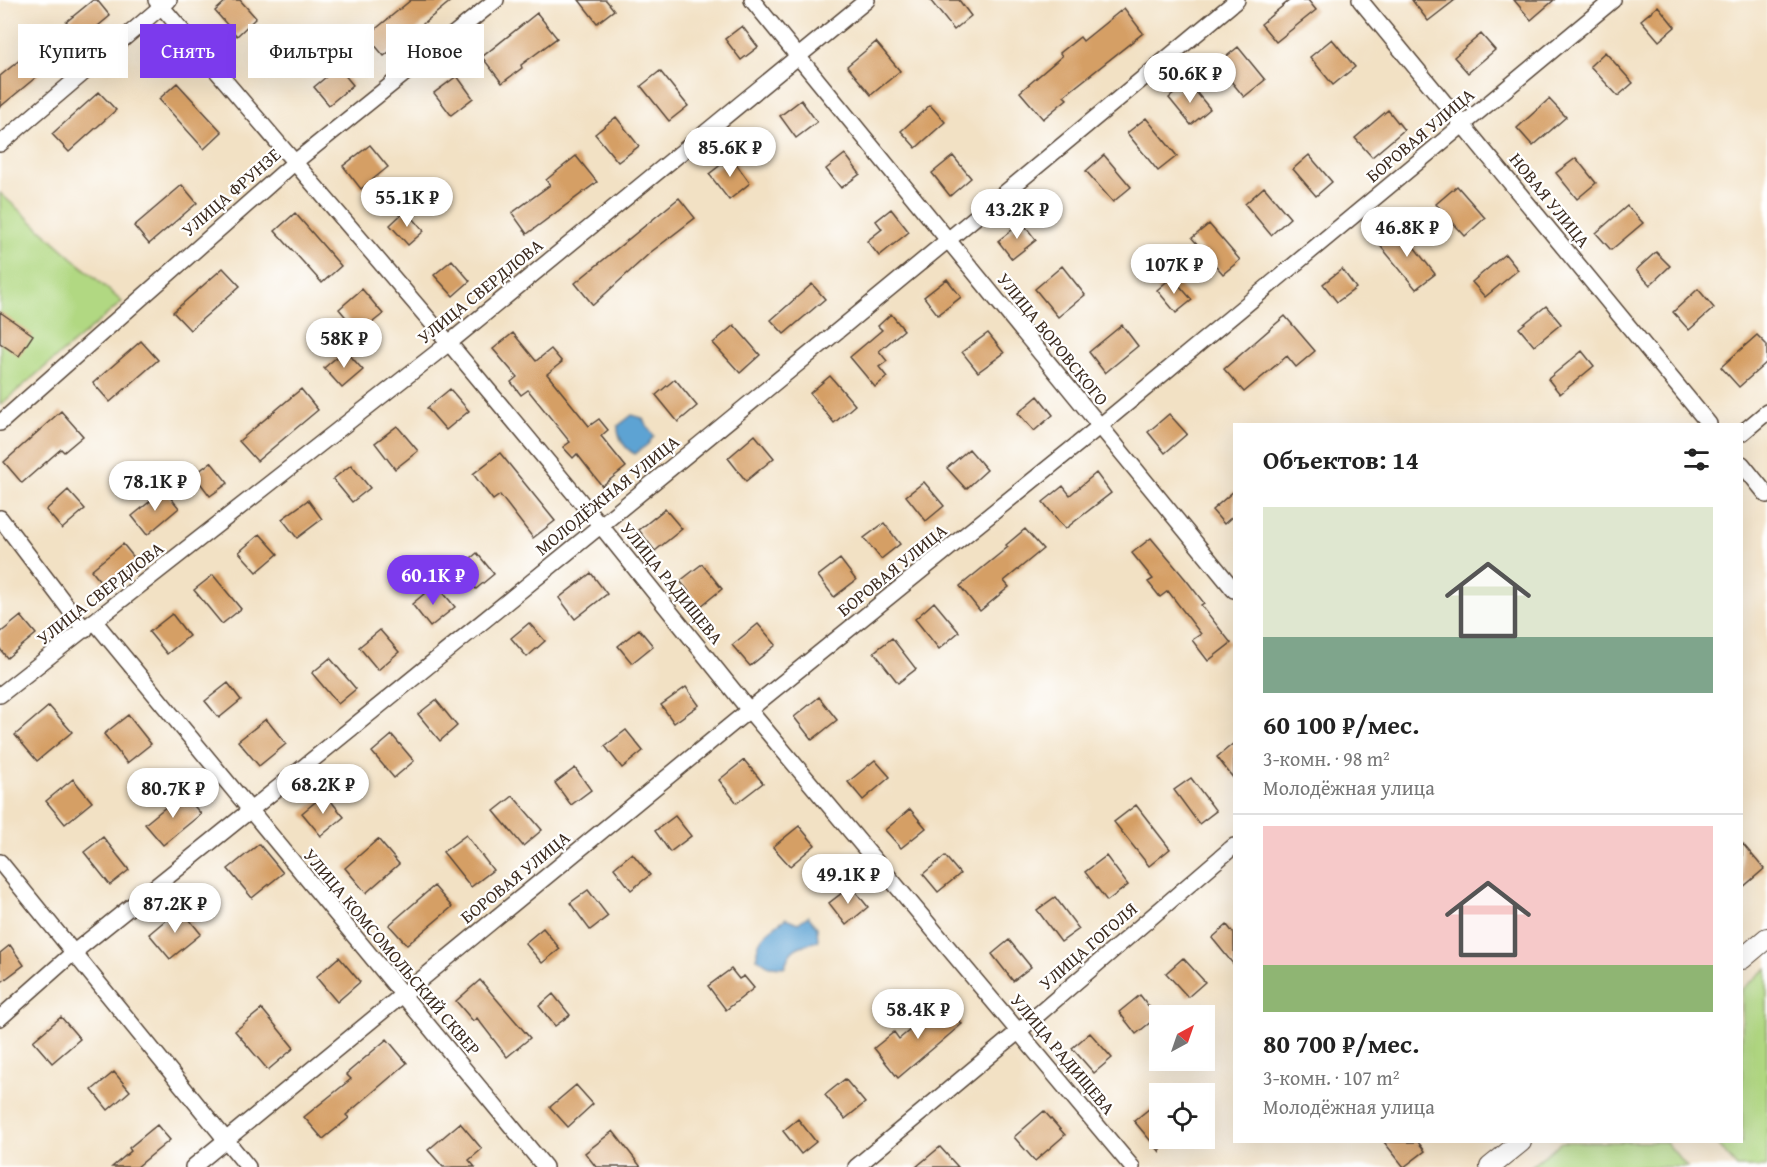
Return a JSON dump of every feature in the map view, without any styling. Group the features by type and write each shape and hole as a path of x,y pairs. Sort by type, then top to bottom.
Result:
{"street":[{"name":"УЛИЦА ФРУНЗЕ","path":"0,423 295,162 496,0"},
{"name":"УЛИЦА ВОРОВСКОГО","path":"752,0 1233,589"},
{"name":"УЛИЦА СВЕРДЛОВА","path":"0,695 448,343 867,0"},
{"name":"МОЛОДЁЖНАЯ УЛИЦА","path":"0,1018 73,953 601,526 1237,0"},
{"name":"НОВАЯ УЛИЦА","path":"1360,0 1708,423"},
{"name":"БОРОВАЯ УЛИЦА","path":"194,1167 749,710 1100,426 1612,0"},
{"name":"УЛИЦА РАДИЩЕВА","path":"162,2 601,526 749,710 1132,1167"},
{"path":"0,144 162,2"},
{"path":"1743,432 1767,412"},
{"path":"1743,465 1767,495"},
{"name":"УЛИЦА КОМСОМОЛЬСКИЙ СКВЕР","path":"0,518 250,811 545,1167"},
{"name":"УЛИЦА ГОГОЛЯ","path":"856,1167 1019,1031 1233,847"},
{"path":"0,862 248,1167"},
{"path":"1743,958 1767,938"},
{"path":"1490,1167 1520,1143"}],"green space":[{"path":"0,193 122,302 0,405"},
{"path":"1767,968 1767,1167 1737,1167 1716,1143 1743,1143 1743,988"},
{"path":"1560,1143 1667,1143 1687,1167 1530,1167"}],"water":[{"path":"632,415 642,418 654,436 635,454 622,442 618,430 618,426"},
{"path":"808,916 817,927 818,941 793,951 785,967 769,966 757,958 761,939 770,930 786,918 798,923"}],"building":[{"path":"93,0 97,0 110,16 100,24 64,24"},
{"path":"227,0 240,0 256,18 237,36 236,24 226,24 215,11"},
{"path":"411,0 452,0 423,24 386,24 386,54 384,56 374,44 374,30"},
{"path":"579,0 606,0 614,10 597,23"},
{"path":"930,0 959,0 971,16 954,30"},
{"path":"1290,0 1308,0 1316,10 1276,42 1261,24"},
{"path":"1412,0 1455,0 1428,21"},
{"path":"1514,0 1554,0 1531,20"},
{"path":"1658,6 1675,27 1659,41 1641,20"},
{"path":"1124,8 1143,33 1064,96 1067,99 1043,119 1020,92 1062,56 1060,53 1080,37 1083,41"},
{"path":"537,13 557,38 521,65 522,68 502,83 484,60 484,55"},
{"path":"742,26 758,47 741,60 725,39"},
{"path":"1481,34 1495,50 1468,73 1454,57"},
{"path":"1332,39 1355,67 1333,85 1310,57"},
{"path":"876,42 900,71 871,95 847,66"},
{"path":"1238,47 1265,80 1244,97 1217,64"},
{"path":"1605,52 1633,83 1618,96 1590,66"},
{"path":"18,61 18,78 35,78 0,107 0,76"},
{"path":"660,71 688,106 669,121 641,86"},
{"path":"325,78 347,78 353,85 329,105 314,87"},
{"path":"454,78 458,78 473,98 451,115 434,93"},
{"path":"1188,82 1210,109 1191,125 1169,98"},
{"path":"177,83 222,132 204,149 159,99"},
{"path":"99,92 116,110 69,152 52,134"},
{"path":"1549,99 1566,117 1533,146 1517,128"},
{"path":"801,100 817,122 796,138 780,116"},
{"path":"930,105 945,122 916,148 901,131"},
{"path":"1388,110 1404,130 1372,157 1355,138"},
{"path":"616,117 639,146 618,162 595,134"},
{"path":"1146,118 1177,156 1158,171 1127,133"},
{"path":"370,145 388,167 361,189 343,166"},
{"path":"845,154 860,174 841,188 826,169"},
{"path":"1104,155 1131,187 1113,202 1086,171"},
{"path":"1309,155 1332,182 1316,196 1293,169"},
{"path":"576,156 597,182 527,234 512,213 550,185 546,180"},
{"path":"953,156 971,178 950,196 932,173"},
{"path":"731,157 750,183 729,200 709,174"},
{"path":"1576,158 1596,183 1577,199 1556,173"},
{"path":"182,185 197,203 149,244 134,226"},
{"path":"1457,186 1485,218 1465,236 1436,204"},
{"path":"1264,187 1290,218 1271,235 1245,204"},
{"path":"679,198 695,218 651,252 593,305 575,283"},
{"path":"1627,206 1643,223 1611,250 1596,233"},
{"path":"891,209 909,232 879,256 867,241 882,229 876,221"},
{"path":"406,210 424,231 408,245 390,225"},
{"path":"295,213 341,266 322,283 275,231"},
{"path":"1022,222 1036,240 1012,259 998,241"},
{"path":"1209,224 1240,260 1223,274 1192,238"},
{"path":"1398,226 1435,274 1416,289 1378,243"},
{"path":"1656,252 1670,266 1650,285 1636,270"},
{"path":"1505,254 1518,270 1485,297 1472,282"},
{"path":"452,260 470,281 453,296 434,275"},
{"path":"1062,266 1085,295 1058,317 1035,289"},
{"path":"223,268 240,286 190,330 173,312"},
{"path":"1342,269 1356,288 1337,302 1323,284"},
{"path":"1172,277 1192,300 1176,313 1157,290"},
{"path":"947,279 961,297 938,315 924,297"},
{"path":"812,284 825,299 784,334 771,320"},
{"path":"362,289 383,314 359,333 339,309"},
{"path":"1698,289 1714,308 1689,330 1673,312"},
{"path":"1546,306 1561,324 1534,346 1519,328"},
{"path":"0,312 33,335 19,356 0,343"},
{"path":"891,314 904,330 879,351 887,361 879,367 887,377 875,387 850,357 882,330 878,326"},
{"path":"1285,316 1315,351 1296,367 1287,356 1244,392 1224,369"},
{"path":"734,325 760,355 740,373 713,343"},
{"path":"1122,325 1138,346 1105,373 1089,352"},
{"path":"513,333 536,361 551,349 562,362 547,374 589,426 599,419 608,430 601,436 626,467 602,486 577,454 573,458 563,447 570,442 528,390 521,395 511,382 517,377 493,349"},
{"path":"988,333 1004,353 978,372 962,352"},
{"path":"1757,335 1767,345 1767,362 1739,387 1721,367"},
{"path":"141,341 158,360 110,402 93,383"},
{"path":"345,350 363,370 342,388 324,368"},
{"path":"1582,351 1594,366 1560,394 1548,379"},
{"path":"830,376 855,405 834,423 810,393"},
{"path":"675,379 697,406 678,422 656,395"},
{"path":"301,389 318,410 257,461 239,441"},
{"path":"450,389 469,411 446,430 427,408"},
{"path":"1038,396 1053,415 1034,431 1018,413"},
{"path":"61,411 83,436 64,452 61,449 22,483 4,462"},
{"path":"1169,414 1187,434 1165,453 1148,432"},
{"path":"397,426 418,451 395,469 375,443"},
{"path":"755,435 774,458 746,481 728,458"},
{"path":"969,449 987,470 966,489 947,468"},
{"path":"500,453 555,521 533,538 500,495 493,500 473,474"},
{"path":"211,462 228,483 210,496 194,475"},
{"path":"351,465 370,488 352,502 333,479"},
{"path":"1096,473 1111,493 1065,529 1043,502 1063,486 1070,495"},
{"path":"924,482 944,506 926,521 906,496"},
{"path":"68,490 85,509 62,529 46,510"},
{"path":"164,490 179,508 147,535 132,516"},
{"path":"1233,492 1233,516 1224,524 1212,510"},
{"path":"308,500 322,519 297,538 282,519"},
{"path":"665,509 682,529 655,551 639,530"},
{"path":"884,523 900,544 881,559 864,538"},
{"path":"1025,529 1043,549 1004,581 1009,587 980,611 960,586 1008,547 1006,545"},
{"path":"260,534 278,554 257,572 239,552"},
{"path":"1151,538 1204,603 1201,605 1231,643 1208,661 1192,640 1201,634 1168,591 1160,597 1148,582 1153,579 1132,553"},
{"path":"123,544 136,560 104,586 91,570"},
{"path":"477,553 494,574 476,589 459,568"},
{"path":"840,559 856,580 834,597 818,576"},
{"path":"702,564 722,589 701,606 680,581"},
{"path":"591,573 607,594 575,619 559,598"},
{"path":"213,575 241,609 222,624 194,590"},
{"path":"436,584 455,607 430,627 412,604"},
{"path":"934,602 959,632 939,649 915,619"},
{"path":"172,614 189,636 167,654 149,632"},
{"path":"21,616 36,634 7,658 0,649 0,633"},
{"path":"529,623 545,641 527,657 511,638"},
{"path":"758,624 776,645 750,666 732,645"},
{"path":"639,629 653,646 632,663 618,646"},
{"path":"380,630 399,652 378,670 359,647"},
{"path":"892,638 916,669 898,683 874,652"},
{"path":"330,658 356,689 338,704 312,673"},
{"path":"228,683 241,700 219,718 205,701"},
{"path":"686,687 699,705 674,723 661,705"},
{"path":"819,697 837,720 812,740 794,717"},
{"path":"436,700 457,726 440,741 418,714"},
{"path":"49,706 72,732 37,761 15,735"},
{"path":"128,715 151,744 127,763 104,734"},
{"path":"266,719 286,744 259,766 238,741"},
{"path":"626,730 643,751 622,768 605,746"},
{"path":"392,735 414,761 394,778 372,752"},
{"path":"1233,744 1233,778 1217,757"},
{"path":"744,760 763,783 737,803 719,780"},
{"path":"875,760 890,777 863,800 848,782"},
{"path":"575,768 591,790 571,805 555,783"},
{"path":"1191,778 1216,811 1199,824 1174,790"},
{"path":"73,779 92,802 65,824 46,801"},
{"path":"183,793 201,814 163,845 145,824"},
{"path":"325,794 344,817 321,836 302,813"},
{"path":"513,796 542,830 523,846 494,811"},
{"path":"1136,805 1170,849 1149,866 1114,822"},
{"path":"910,809 926,828 901,848 885,830"},
{"path":"675,816 691,836 670,852 655,831"},
{"path":"799,826 815,845 790,866 773,847"},
{"path":"466,835 493,870 471,887 443,852"},
{"path":"103,837 129,870 110,885 84,852"},
{"path":"378,839 399,864 366,893 345,868"},
{"path":"259,844 283,873 252,898 228,869"},
{"path":"1743,844 1764,869 1743,887"},
{"path":"632,853 650,875 631,890 614,868"},
{"path":"945,856 960,874 938,892 923,874"},
{"path":"1106,856 1128,885 1107,901 1085,872"},
{"path":"434,886 452,907 407,945 389,925"},
{"path":"851,886 868,907 846,925 829,903"},
{"path":"588,890 608,916 590,930 570,903"},
{"path":"1055,897 1079,929 1061,942 1037,910"},
{"path":"180,908 201,934 170,959 149,934"},
{"path":"1227,925 1233,933 1233,964 1212,938"},
{"path":"543,928 560,949 542,963 525,943"},
{"path":"1009,940 1031,967 1013,981 992,954"},
{"path":"10,945 24,965 0,983 0,953"},
{"path":"339,957 360,982 337,1002 316,977"},
{"path":"1183,958 1205,982 1188,997 1166,973"},
{"path":"731,969 739,979 744,976 754,988 726,1010 708,986"},
{"path":"480,980 530,1038 507,1057 477,1018 473,1021 456,1001"},
{"path":"553,994 570,1015 555,1026 539,1006"},
{"path":"1140,995 1149,1007 1149,1023 1136,1034 1119,1012"},
{"path":"944,1002 962,1024 898,1078 874,1048 894,1032 899,1039"},
{"path":"262,1009 294,1048 268,1070 235,1031"},
{"path":"61,1017 80,1039 52,1063 33,1041"},
{"path":"1090,1033 1112,1058 1094,1073 1072,1048"},
{"path":"387,1039 407,1063 346,1115 349,1118 323,1139 304,1117 351,1079 346,1074"},
{"path":"114,1072 130,1091 108,1110 92,1090"},
{"path":"845,1079 865,1103 845,1119 825,1095"},
{"path":"576,1085 593,1104 568,1127 550,1107"},
{"path":"1149,1109 1149,1139 1134,1121"},
{"path":"1044,1111 1065,1135 1035,1161 1014,1137"},
{"path":"798,1119 816,1142 801,1154 783,1131"},
{"path":"460,1123 482,1149 469,1160 475,1167 443,1167 428,1150"},
{"path":"157,1125 170,1140 137,1167 112,1167 131,1151 129,1148"},
{"path":"613,1131 641,1167 596,1167 585,1153"},
{"path":"1385,1143 1419,1143 1425,1151 1404,1167"},
{"path":"940,1147 958,1167 916,1167"}]}
